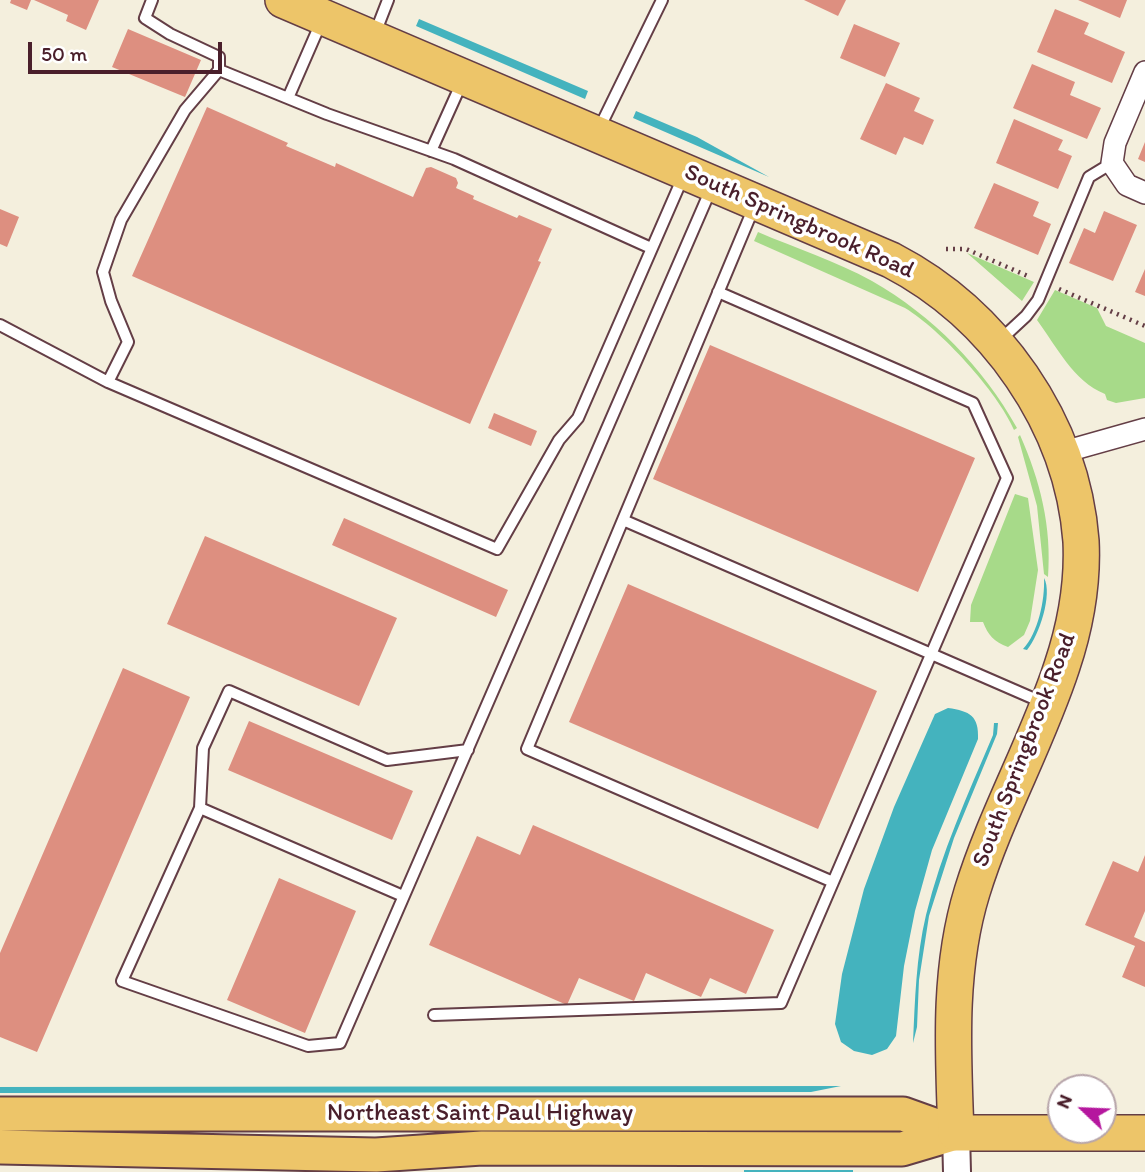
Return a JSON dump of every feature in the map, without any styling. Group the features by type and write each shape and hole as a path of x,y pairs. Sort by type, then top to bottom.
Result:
{"highway":[{"name":"South Springbrook Road","path":"283,0 756,201 913,271 961,306 998,343 1022,376 1044,414 1074,498 1081,541 1080,583 1073,627 1062,665 989,845 972,892 962,935 954,989 952,1047 956,1133"},
{"name":"Northeast Saint Paul Highway","path":"956,1133 1145,1133"}],"main road":[{"name":"Northeast Saint Paul Highway","path":"0,1114 903,1114 956,1133"},
{"name":"Northeast Saint Paul Highway","path":"0,1147 376,1155 482,1148 902,1149 956,1133"}],"street":[{"path":"1145,72 1115,142 1112,163 1127,185 1145,192"},
{"path":"1060,453 1145,429"},
{"path":"956,1133 957,1172"}],"lane":[{"path":"107,382 128,342 111,301 103,272 121,220 185,110 219,70 219,57 170,34 145,18 152,0"},
{"path":"373,38 388,0"},
{"path":"597,134 657,1"},
{"path":"288,98 324,18"},
{"path":"219,70 454,159 651,248"},
{"path":"431,151 465,77"},
{"path":"998,343 1026,316 1038,300 1089,177 1112,163"},
{"path":"0,325 107,382 497,549 559,440 578,418 651,248 699,177"},
{"path":"468,750 387,760 229,691 203,748 200,808 122,981 308,1046 340,1043 468,750 699,177"},
{"path":"756,201 527,749 833,883"},
{"path":"434,1015 781,1003 1007,478 973,403 718,292"},
{"path":"622,520 1048,705"},
{"path":"200,808 403,896"}],"path":[{"path":"946,249 966,249 1037,280"},
{"path":"1055,288 1145,326"}],"green space":[{"path":"758,232 858,274 916,310 972,364 989,384 1017,428 1014,430 995,398 967,363 919,318 905,308 754,241"},
{"path":"967,253 1034,282 1022,301"},
{"path":"1055,290 1097,308 1106,326 1145,343 1145,398 1116,403 1107,400 1105,394 1084,381 1066,362 1037,320"},
{"path":"1020,435 1043,504 1048,540 1048,577 1044,574 1037,506 1018,437"},
{"path":"1015,494 1028,498 1038,570 1030,621 1024,635 1008,647 992,638 983,622 970,622 971,605"}],"water":[{"path":"419,19 588,91 585,99 416,26"},
{"path":"636,111 697,137 769,177 633,118"},
{"path":"1044,578 1047,594 1043,615 1032,644 1027,650 1023,649 1040,616"},
{"path":"948,708 972,716 977,725 978,739 932,850 915,911 904,966 896,1036 887,1049 872,1055 854,1051 841,1042 835,1024 842,974 864,889 894,807 935,714"},
{"path":"994,723 998,723 997,734 954,838 929,916 913,1043 918,963 926,915 947,846 993,735"},
{"path":"841,1086 811,1092 0,1093 0,1087"},
{"path":"853,1170 853,1172 744,1172"}],"building":[{"path":"11,0 31,0 27,10 10,3"},
{"path":"34,0 99,0 86,30 66,21 68,15"},
{"path":"804,0 846,0 838,16"},
{"path":"1078,0 1127,0 1120,18"},
{"path":"1055,9 1089,23 1084,34 1125,52 1112,83 1037,52"},
{"path":"854,24 900,43 885,77 840,58"},
{"path":"128,29 201,60 185,97 112,67"},
{"path":"1032,64 1075,82 1070,95 1101,108 1087,139 1013,108"},
{"path":"886,83 920,98 914,111 934,120 923,145 904,137 896,155 860,139"},
{"path":"207,107 288,143 286,146 335,167 336,163 413,197 426,168 431,167 456,178 456,188 474,196 473,199 517,218 519,215 552,229 538,261 541,262 470,424 132,276"},
{"path":"1014,119 1063,140 1058,150 1072,156 1058,189 996,163"},
{"path":"1145,142 1145,162 1138,159"},
{"path":"994,183 1039,202 1033,216 1051,224 1038,255 974,228"},
{"path":"0,209 19,217 7,247 0,244"},
{"path":"1104,211 1137,225 1113,281 1069,263 1084,228 1095,233"},
{"path":"1145,269 1145,296 1135,292"},
{"path":"710,345 975,458 918,592 653,479"},
{"path":"494,413 537,431 531,446 488,428"},
{"path":"344,518 508,590 496,617 332,545"},
{"path":"205,536 397,618 359,706 167,624"},
{"path":"628,584 877,691 818,829 569,722"},
{"path":"123,668 190,697 37,1052 0,1037 0,953"},
{"path":"249,721 413,791 392,840 228,770"},
{"path":"533,825 774,930 746,994 710,978 701,997 646,973 634,1001 579,978 567,1005 429,945 477,836 520,855"},
{"path":"1145,855 1145,911 1134,937 1145,942 1145,987 1122,977 1135,946 1085,925 1113,861 1138,872"},
{"path":"279,878 356,911 305,1033 227,1000"}]}
